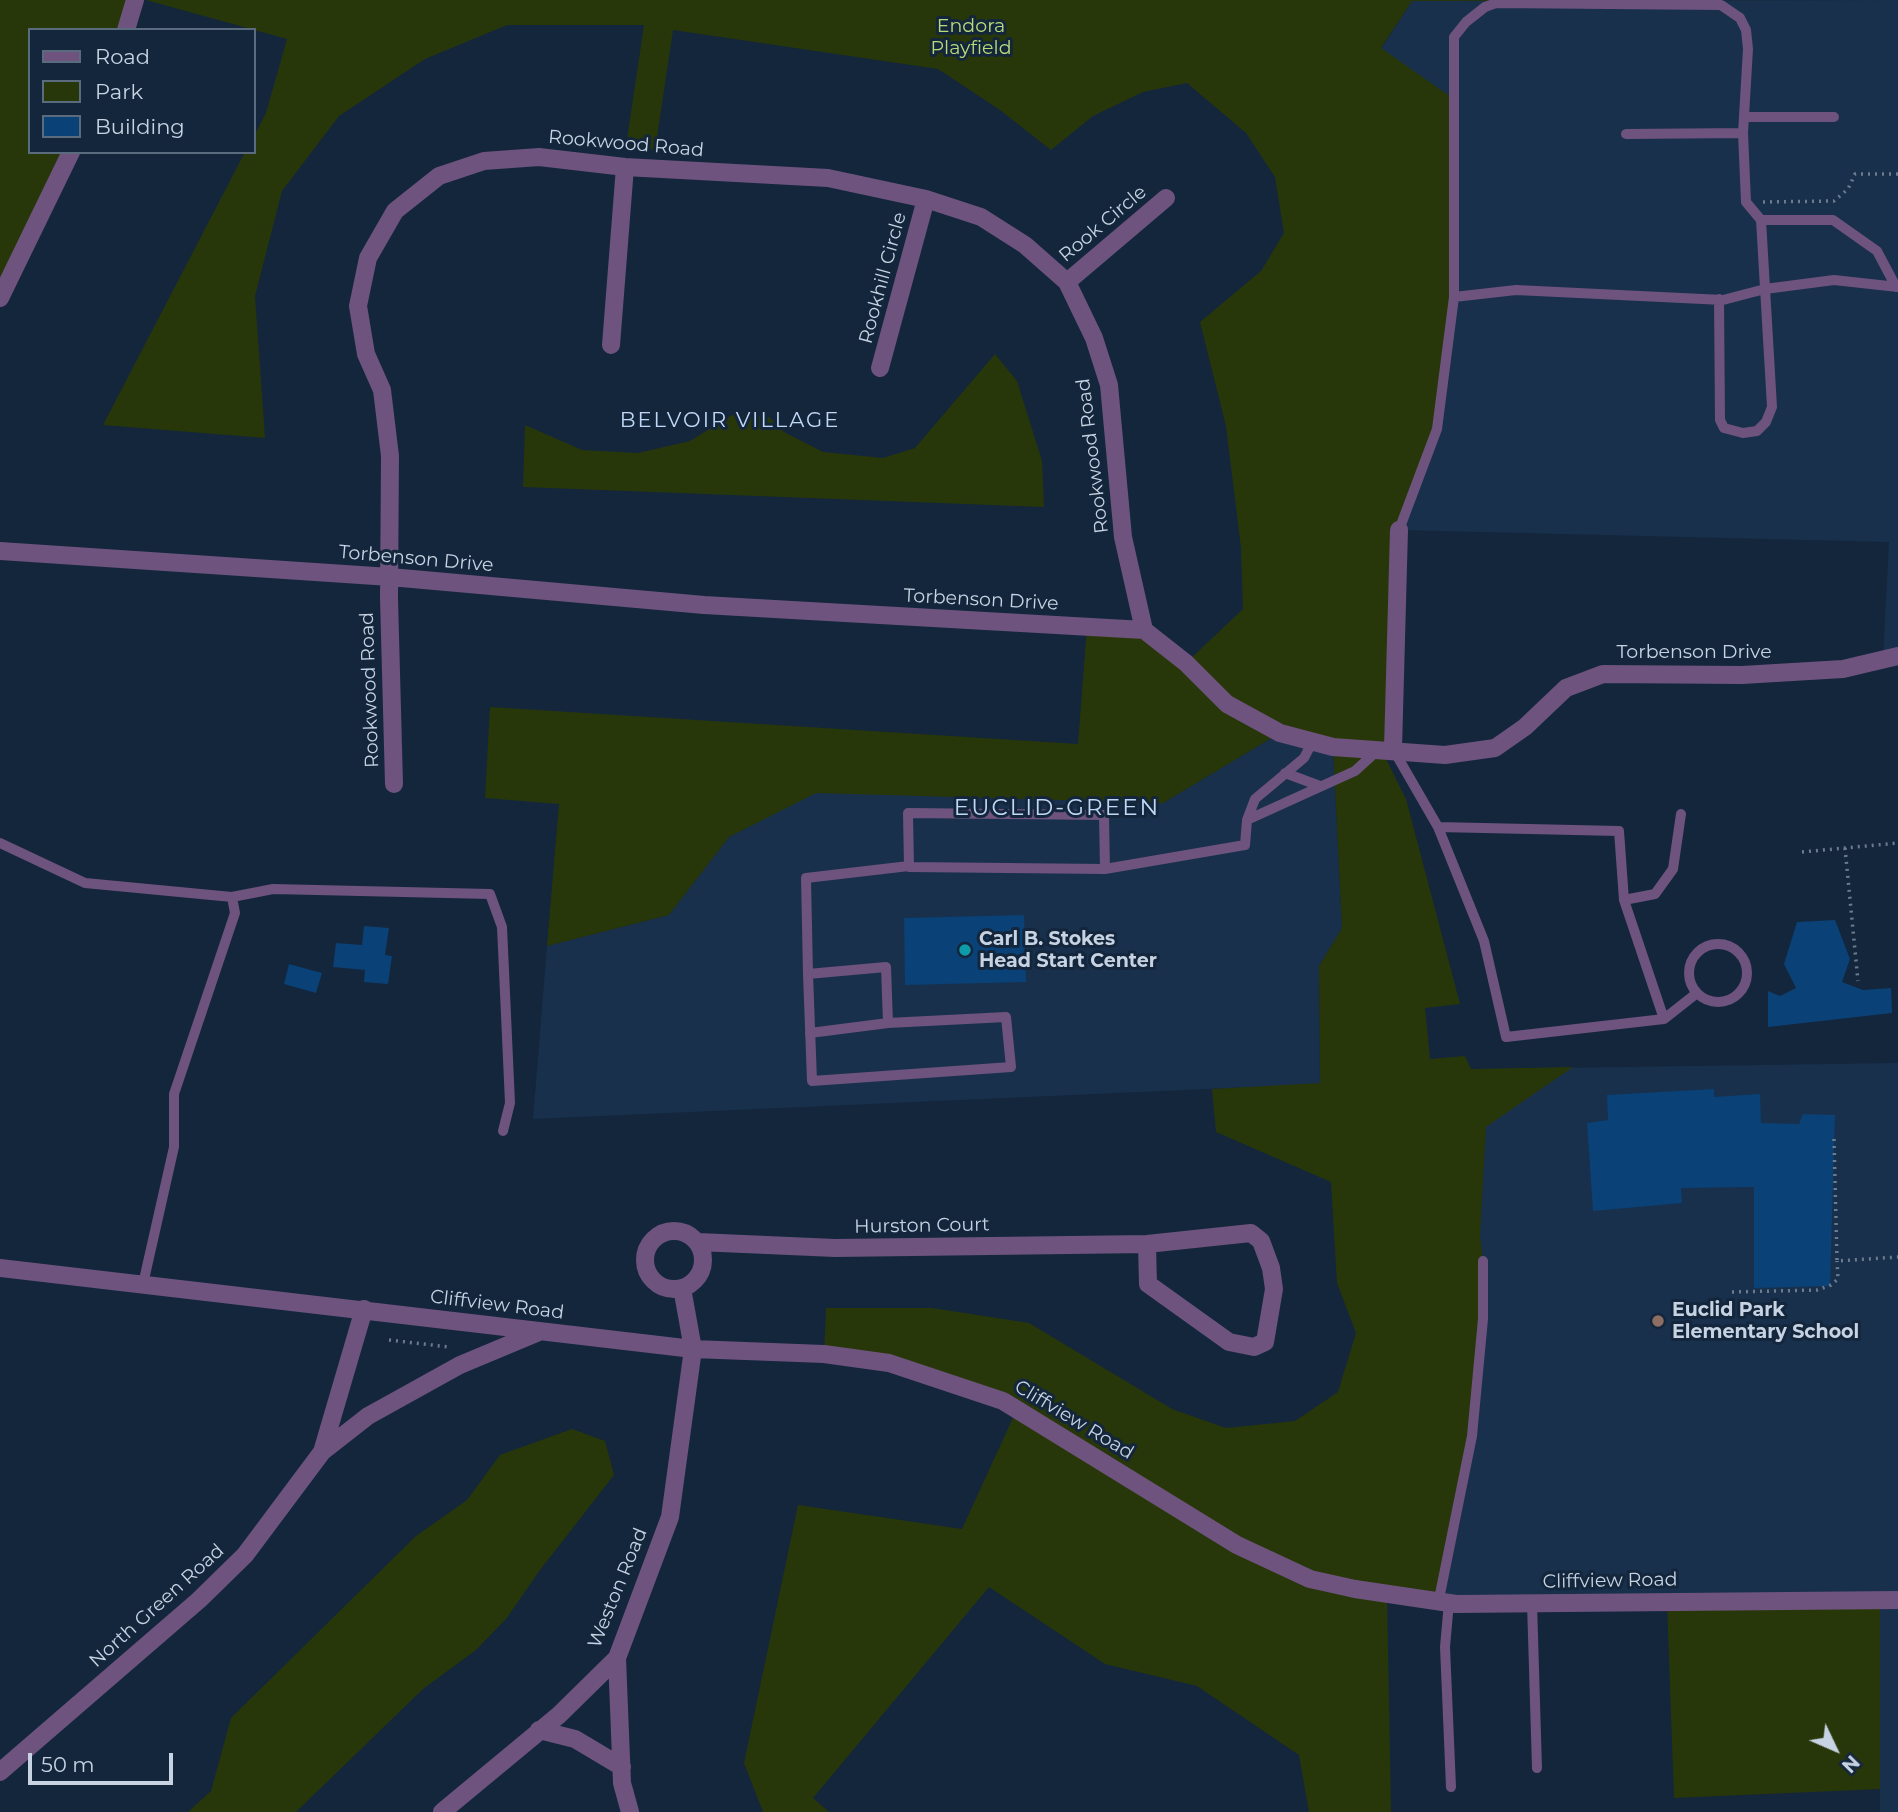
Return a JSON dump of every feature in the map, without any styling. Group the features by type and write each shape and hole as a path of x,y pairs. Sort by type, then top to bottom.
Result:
{"street":[{"path":"127,28 135,0"},
{"path":"0,298 70,154"},
{"name":"Rookwood Road","path":"394,784 390,456 382,390 366,354 358,306 368,258 395,211 439,176 484,161 539,157 625,167 828,178 926,199 981,217 1025,245 1067,282 1094,338 1109,385 1123,537 1144,630"},
{"path":"611,345 625,167"},
{"name":"Rook Circle","path":"1067,282 1166,198"},
{"name":"Rookhill Circle","path":"880,368 926,199"},
{"path":"1387,749 1399,530"},
{"name":"Torbenson Drive","path":"0,551 390,577 704,605 1144,630 1186,663 1227,704 1280,733 1333,747 1445,755 1494,748 1525,727 1566,688 1603,674 1742,675 1818,671 1843,669 1898,656"},
{"name":"Hurston Court","path":"682,1288 663,1287 649,1274 645,1255 655,1238 672,1231 691,1236 698,1242 835,1248 1147,1244 1251,1233 1261,1241 1271,1269 1274,1289 1265,1342 1254,1347 1229,1342 1148,1284 1147,1244"},
{"path":"693,1349 682,1288 691,1284 702,1269 702,1251 698,1242"},
{"name":"Cliffview Road","path":"0,1268 364,1308 539,1332 693,1349 824,1354 889,1363 1003,1401 1237,1545 1298,1574 1355,1589 1444,1600 1532,1603 1898,1600"},
{"name":"North Green Road","path":"322,1452 364,1308"},
{"name":"North Green Road","path":"0,1772 236,1564 322,1452 368,1416 437,1378 539,1332"},
{"name":"Weston Road","path":"442,1812 540,1730 617,1658 670,1517 693,1349"},
{"path":"617,1658 622,1767 629,1812"},
{"path":"540,1730 575,1739 622,1767"}],"lane":[{"path":"1399,530 1437,429 1454,297 1454,37 1485,7 1496,3 1721,5 1740,18 1746,30 1748,49 1743,134 1746,202 1761,220 1772,407 1766,422 1757,431 1733,432 1724,428 1720,420 1719,299"},
{"path":"1744,117 1834,117"},
{"path":"1626,134 1743,134"},
{"path":"1761,220 1833,220 1877,251 1897,287"},
{"path":"1454,297 1516,290 1719,299 1833,279 1897,287"},
{"path":"810,1033 888,1023 1006,1017 1011,1066 812,1081 810,1033 808,974 806,878 909,866 1105,869 1245,845 1247,820 1255,799 1304,758 1312,741"},
{"path":"1247,820 1267,814 1355,771 1387,749 1438,827 1484,941 1506,1038 1664,1019 1696,993"},
{"path":"1285,774 1320,786"},
{"path":"909,866 908,813 1104,815 1105,869"},
{"path":"1624,900 1655,894 1673,869 1681,814"},
{"path":"1438,827 1619,831 1624,900 1664,1019"},
{"path":"0,843 85,883 232,897 273,889 490,894 502,927 510,1102 503,1131"},
{"path":"143,1284 174,1147 174,1094 235,913 232,897"},
{"path":"1718,944 1736,950 1746,966 1747,975 1739,993 1723,1002 1713,1002 1696,993 1689,975 1693,957 1700,950 1718,944"},
{"path":"808,974 886,967 888,1023"},
{"path":"1451,1787 1444,1600 1472,1436 1483,1319 1483,1261"},
{"path":"1532,1603 1537,1768"}],"path":[{"path":"1746,202 1834,201 1848,189 1856,174 1898,174"},
{"path":"1802,852 1898,843"},
{"path":"1845,848 1858,981"},
{"path":"1732,1292 1817,1290 1838,1279 1833,1139"},
{"path":"1837,1261 1898,1257"},
{"path":"389,1340 450,1347"}],"shaded area":[{"path":"1898,0 1898,656 1883,660 1889,542 1399,530 1381,49 1412,1"},
{"path":"1280,733 1333,747 1342,928 1319,966 1320,1084 533,1119 547,946 669,915 729,837 816,792 1163,803"},
{"name":"Euclid Park Elementary School","path":"1898,1063 1898,1812 1880,1812 1879,1600 1439,1599 1415,1070"}],"green space":[{"path":"0,0 135,0 127,28 28,28 28,154 70,154 0,298"},
{"name":"Endora Playfield","path":"146,0 1782,0 1412,1 1381,48 1454,99 1454,297 1437,429 1399,530 1393,749 1381,749 1406,799 1460,1004 1425,1008 1430,1059 1465,1056 1471,1069 1573,1067 1486,1127 1480,1235 1483,1261 1472,1436 1439,1599 1387,1593 1391,1812 1309,1812 1299,1755 1197,1686 1105,1664 989,1587 813,1798 829,1812 763,1812 744,1763 798,1505 962,1529 1017,1409 1003,1401 824,1354 826,1308 932,1308 1029,1323 1172,1409 1226,1428 1295,1421 1338,1392 1356,1333 1337,1283 1331,1182 1216,1132 1212,1089 1320,1083 1319,966 1342,928 1333,747 1280,733 1163,803 816,793 729,837 669,915 547,946 559,804 485,798 490,707 1078,744 1087,627 1144,630 1186,663 1243,609 1241,548 1226,426 1200,322 1261,271 1284,233 1275,177 1246,133 1187,83 1143,92 1093,116 1051,150 1000,110 938,69 673,30 655,150 626,146 644,25 507,25 425,59 339,116 282,191 255,296 265,438 103,425 244,154 256,154 256,132 266,113 287,39 256,30 256,28 247,28"},
{"path":"995,354 1017,381 1042,461 1044,507 523,487 525,425 582,450 638,453 690,441 732,415 769,417 784,432 823,452 883,458 915,448"},
{"path":"572,1429 605,1441 614,1475 540,1570 506,1619 476,1650 423,1689 296,1812 188,1812 211,1791 231,1718 416,1536 467,1500 500,1455"},
{"path":"1880,1600 1880,1789 1674,1798 1667,1602"}],"building":[{"name":"Carl B. Stokes Head Start Center","path":"1024,915 1026,982 905,985 904,918"},
{"path":"1835,920 1850,959 1842,982 1863,990 1891,988 1892,1013 1768,1027 1768,991 1780,996 1796,988 1784,964 1797,922"},
{"path":"364,926 389,928 385,955 392,956 388,984 364,982 365,970 333,967 336,943 362,945"},
{"path":"289,964 322,973 316,993 284,984"},
{"path":"1714,1089 1714,1097 1760,1094 1761,1123 1799,1124 1803,1114 1835,1115 1830,1286 1754,1288 1754,1187 1681,1188 1682,1203 1593,1211 1587,1123 1608,1120 1607,1095"}],"place":[{"name":"Carl B. Stokes Head Start Center","path":"965,950"},
{"name":"Euclid Park Elementary School","path":"1658,1321"}],"district":[{"name":"BELVOIR VILLAGE","path":"730,421"},
{"name":"EUCLID-GREEN","path":"1057,808"}]}
